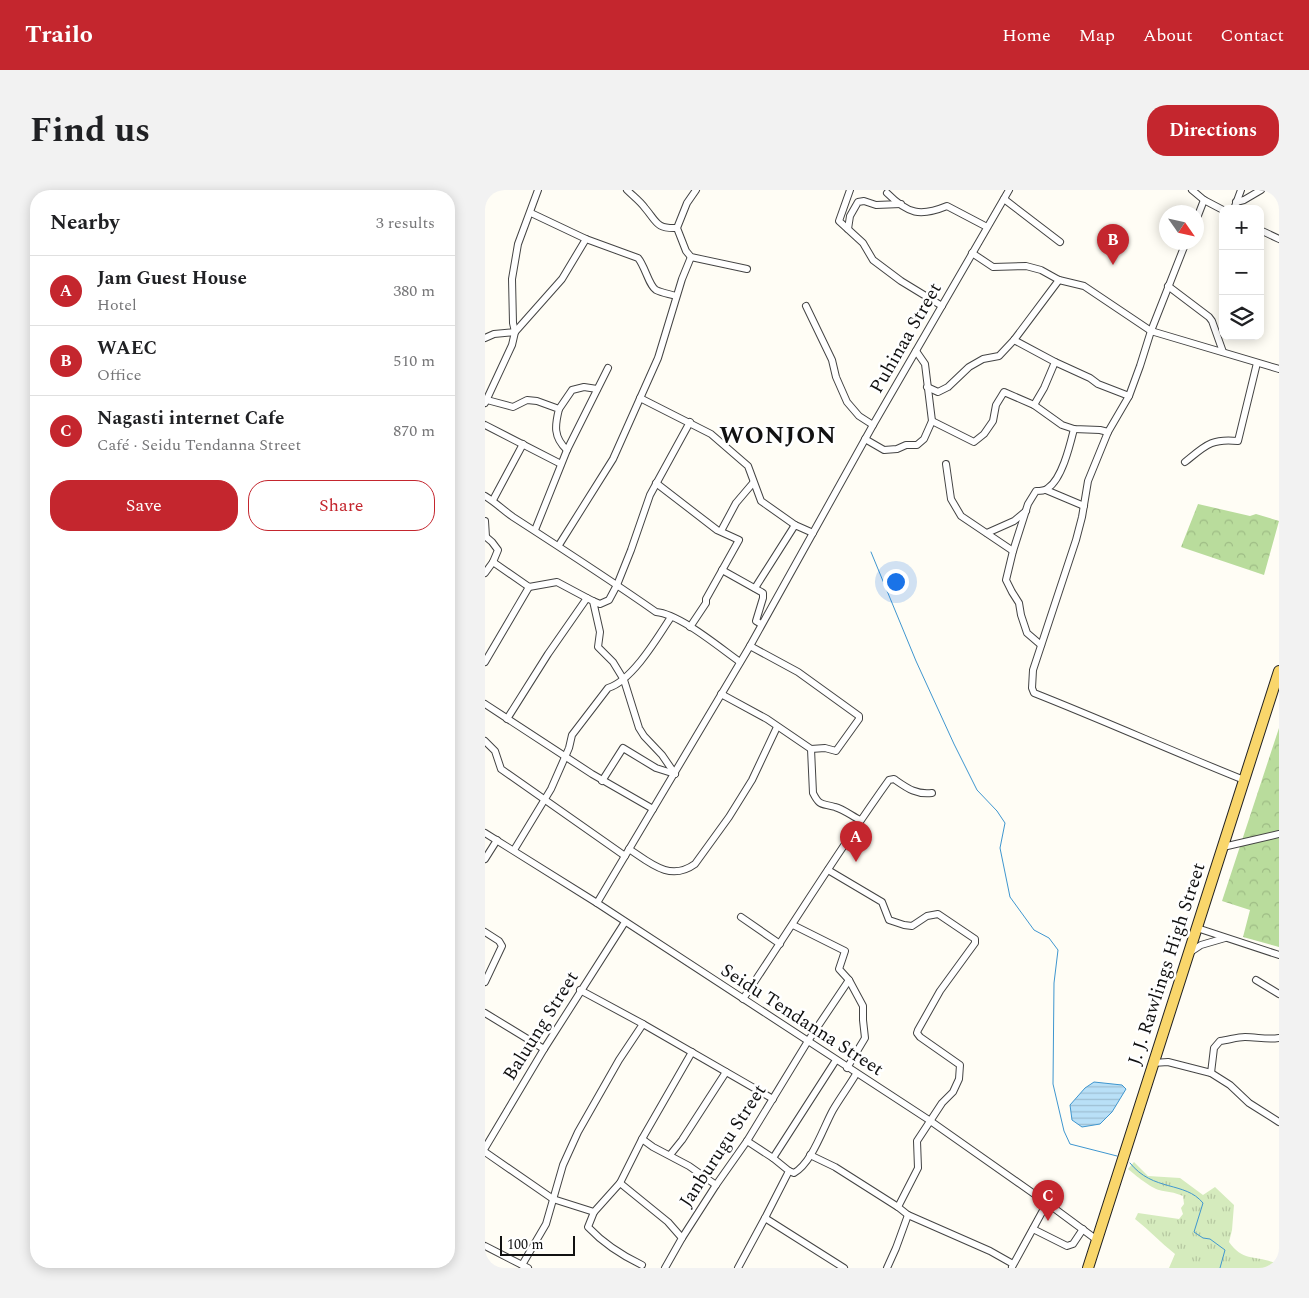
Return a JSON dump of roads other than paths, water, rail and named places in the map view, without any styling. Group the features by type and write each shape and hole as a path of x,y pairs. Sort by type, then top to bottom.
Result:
{"main road":[{"name":"J. J. Rawlings High Street","path":"1088,1268 1279,671"}],"street":[{"path":"515,332 512,279 518,244 538,190"},
{"path":"627,190 645,208 657,224 666,229 677,228"},
{"path":"696,190 687,204 677,228 686,251 691,257 747,268"},
{"path":"849,228 839,221 850,190"},
{"name":"Puhinaa Street","path":"597,903 750,646 865,439 1009,190"},
{"path":"1192,190 1204,200 1219,208"},
{"path":"1235,205 1241,190"},
{"path":"1236,205 1261,190"},
{"path":"887,193 908,209 920,213 933,212 947,206 987,227"},
{"path":"1004,199 1060,242"},
{"path":"901,204 876,205 864,200 858,202 850,216 849,228 851,233 863,243 873,260 901,281 942,306"},
{"path":"1202,205 1204,200"},
{"path":"531,213 585,239 638,258 643,264 655,290 676,296"},
{"path":"1264,232 1279,239"},
{"path":"559,408 537,400 527,400 513,407 486,402 515,332 562,279 585,239"},
{"path":"1183,250 1151,331 1129,396 1108,432 1088,481 1065,574 1033,670 1032,688 1035,692 1244,780"},
{"path":"972,253 993,267 1026,266 1041,270 1059,280 1084,286 1151,331 1279,369"},
{"path":"559,545 613,459 658,358 676,296 691,257"},
{"path":"927,387 938,392 948,387 969,367 983,359 999,356 1014,340 1059,280"},
{"path":"1168,286 1209,316 1223,352"},
{"path":"806,306 832,360 836,377 847,402 859,416 873,425"},
{"path":"485,338 494,334 515,332"},
{"path":"1014,340 1090,378 1098,384 1129,396"},
{"path":"865,439 885,450 917,444 924,439 932,421 925,364 916,351"},
{"path":"1034,405 1044,388 1055,362"},
{"path":"1185,462 1210,442 1225,439 1238,441 1257,363"},
{"path":"535,530 567,450 608,368"},
{"path":"567,450 561,444 554,426 559,408 572,390 584,387 597,389"},
{"path":"932,421 974,442 984,434 993,421 996,405 1004,392 1034,405 1062,425 1074,429 1108,432"},
{"path":"640,398 711,434 748,466 761,501 795,525 813,533"},
{"path":"493,562 529,587 557,582 593,602 600,604 609,600 631,550 643,511 656,483 690,422"},
{"path":"485,426 561,464"},
{"path":"1041,645 1027,633 1019,602 1006,580 1028,504 1036,492 1046,490 1056,482 1074,429"},
{"path":"493,500 523,444"},
{"path":"946,464 953,504 961,516 1013,551"},
{"path":"656,483 677,501 721,531 739,540 706,599 706,603 690,626"},
{"path":"721,531 736,503 753,483"},
{"path":"1046,490 1083,506"},
{"path":"485,496 493,500 511,516 559,545 656,612 662,612 690,626 740,662"},
{"path":"987,533 1014,521 1027,510"},
{"path":"485,521 486,536 497,550 493,562 485,573"},
{"path":"755,588 795,525"},
{"path":"722,570 763,593 756,620 761,624"},
{"path":"485,662 529,587"},
{"path":"507,720 548,654 587,598"},
{"path":"593,602 600,632 598,647 613,662 623,680 639,728 675,774"},
{"path":"513,850 546,799 569,748 572,734 608,688 615,686 623,680 646,656 671,616"},
{"path":"721,694 767,720 811,749 825,748 836,752 859,719 859,716 799,672 750,646"},
{"path":"485,704 602,781 653,809"},
{"path":"629,849 660,869 676,872 695,864 729,818 752,780 777,727"},
{"path":"485,741 495,751 501,769 625,856"},
{"path":"602,781 623,748 656,768 675,774"},
{"path":"811,749 813,793 815,798 822,804 835,807 860,820"},
{"path":"743,999 860,820 889,780 894,779 912,792 932,793"},
{"name":"Seidu Tendanna Street","path":"485,833 597,903 929,1120 1097,1240"},
{"path":"1223,847 1279,834"},
{"path":"485,859 497,840"},
{"path":"828,870 882,902 889,920 912,926 927,916 938,914 975,939 975,943 941,991 917,1033 919,1037 960,1065 959,1078 953,1092 929,1120 917,1141 918,1168 898,1207"},
{"path":"741,916 780,944"},
{"name":"Baluung Street","path":"485,1148 580,990 625,922"},
{"path":"793,925 845,950 839,969 849,980 863,1006 865,1034 864,1041 847,1068"},
{"path":"1197,928 1279,955"},
{"path":"485,932 499,941 502,946 485,982"},
{"path":"1189,953 1201,945 1225,938"},
{"name":"Janburugu Street","path":"665,1268 682,1238 747,1141 849,980"},
{"path":"1256,980 1279,994"},
{"path":"580,990 773,1099"},
{"path":"485,1014 544,1049"},
{"path":"485,1246 525,1266 542,1234 563,1165 578,1132 619,1060 643,1024"},
{"path":"1211,1073 1214,1048 1220,1041 1244,1036 1279,1038"},
{"path":"642,1265 620,1254 588,1227 594,1212 620,1183 692,1052"},
{"path":"773,1158 836,1060"},
{"path":"1153,1063 1167,1062 1211,1073 1231,1085 1249,1103 1279,1122"},
{"path":"671,1155 726,1072"},
{"path":"747,1141 789,1171 794,1173 799,1171 856,1074"},
{"path":"642,1140 671,1155 716,1185"},
{"path":"485,1152 553,1199 594,1212"},
{"path":"810,1155 835,1167 908,1214 991,1251 1012,1266 1047,1203"},
{"path":"738,1268 789,1171"},
{"path":"620,1183 668,1222 682,1238"},
{"path":"887,1268 908,1214"},
{"path":"765,1218 844,1268"},
{"path":"1033,1228 1067,1246 1073,1244 1083,1229"}],"water":[{"path":"1094,1082 1122,1085 1126,1089 1112,1112 1100,1124 1082,1127 1072,1120 1070,1105 1085,1088"}],"waterway":[{"path":"871,552 916,661 954,744 977,790 997,811 1005,823 1000,848 1010,897 1034,930 1049,938 1058,950 1054,983 1053,1084 1064,1131 1070,1144 1117,1156"},
{"path":"1130,1163 1139,1172 1158,1183 1187,1192 1196,1196 1203,1203 1194,1232 1203,1238 1210,1239 1225,1250 1220,1268"}],"place":[{"name":"WAEC","path":"1113,265"},
{"name":"Jam Guest House","path":"856,862"},
{"name":"Nagasti internet Cafe","path":"1048,1221"}],"district":[{"name":"WONJON","path":"778,436"}]}
